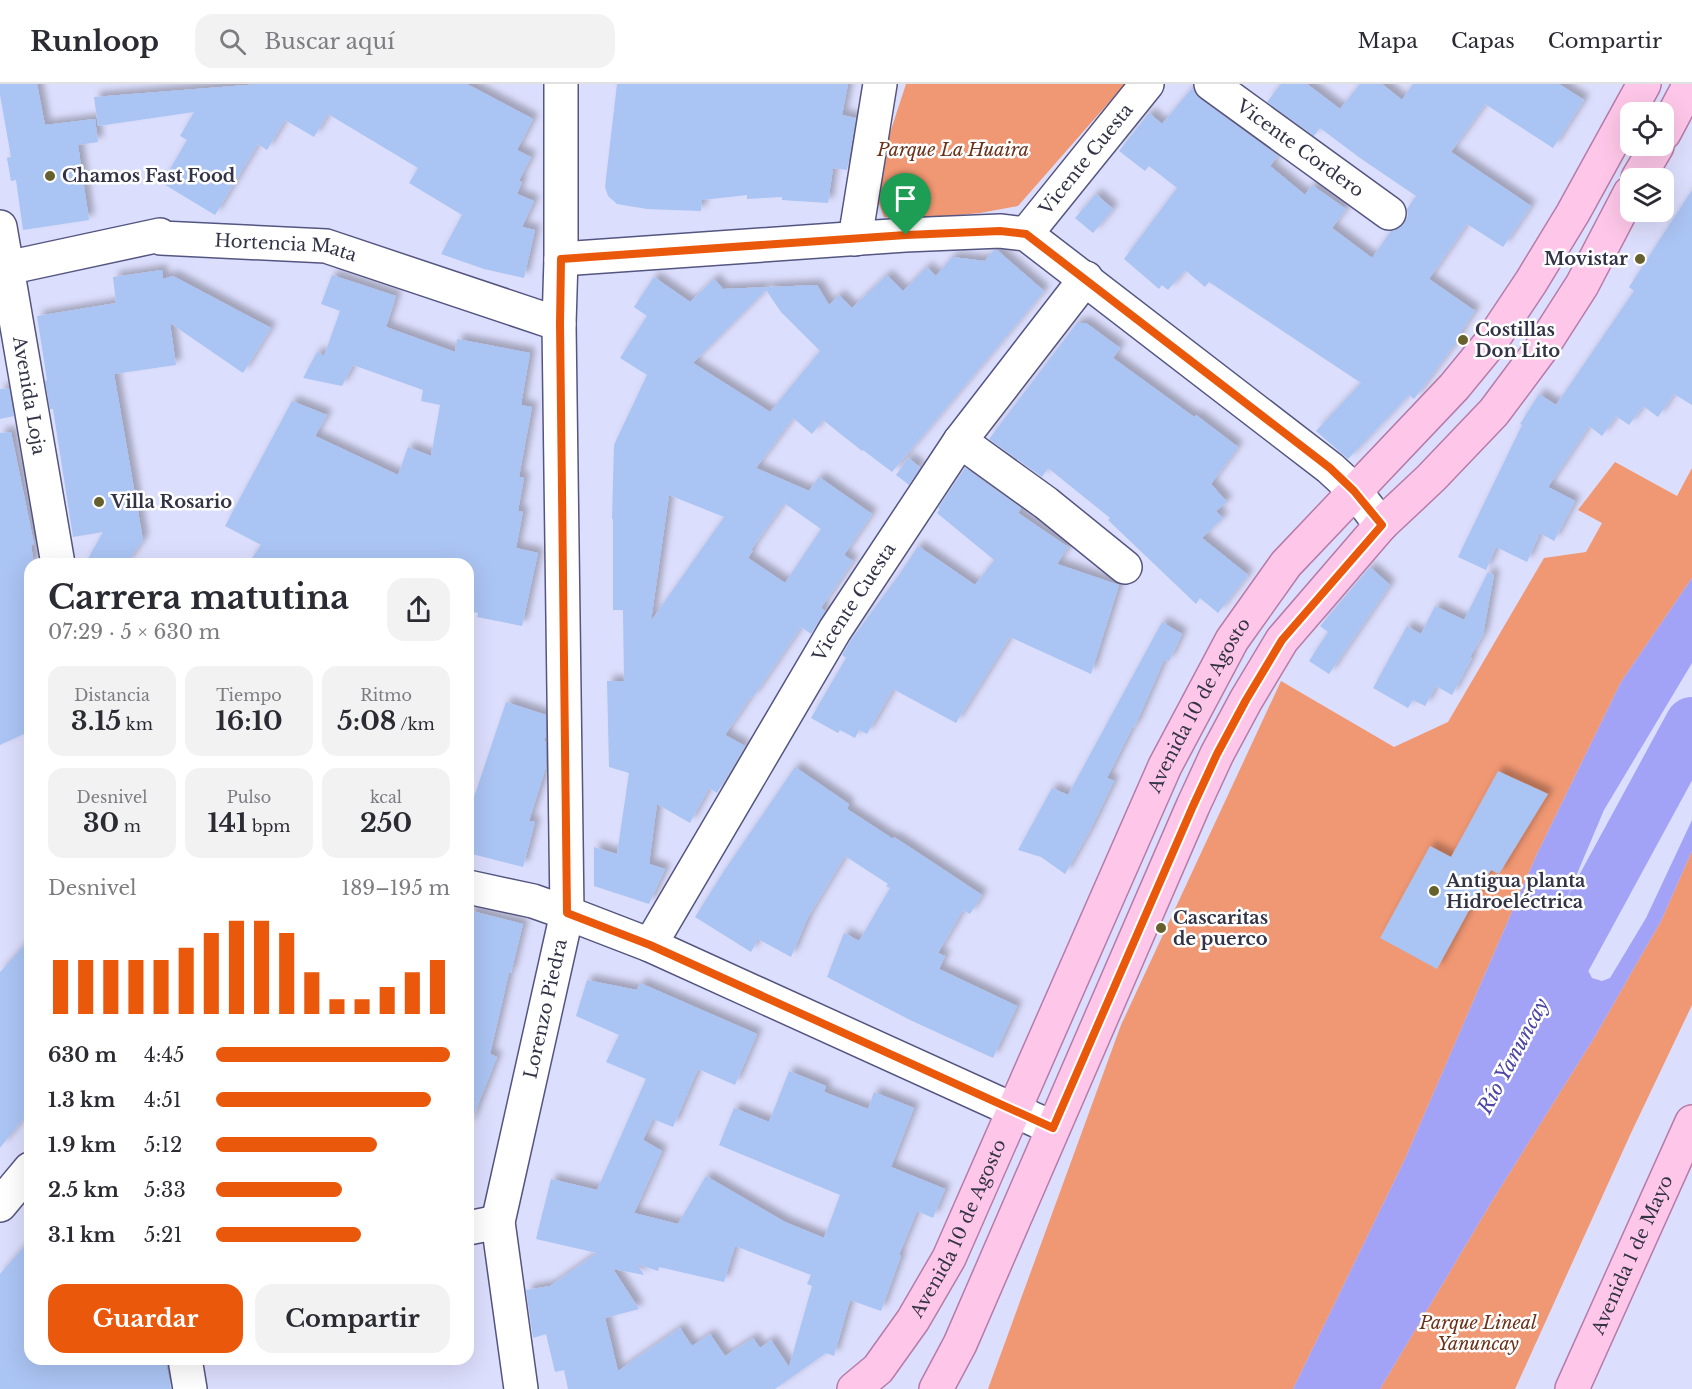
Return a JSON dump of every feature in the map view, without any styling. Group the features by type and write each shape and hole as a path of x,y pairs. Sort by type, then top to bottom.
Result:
{"main road":[{"name":"Avenida 10 de Agosto","path":"854,1389 878,1369 913,1320 949,1258 1165,766 1232,640 1286,564 1454,387 1491,342 1573,213 1644,84"},
{"path":"1674,114 1690,84"},
{"name":"Avenida 10 de Agosto","path":"936,1389 960,1344 1193,806 1246,700 1282,640 1382,525 1494,412 1541,349 1582,285 1620,212"},
{"name":"Avenida 1 de Mayo","path":"1572,1389 1692,1122"}],"street":[{"name":"Lorenzo Piedra","path":"521,1389 483,1225 567,913 560,324 561,84"},
{"path":"855,239 880,84"},
{"name":"Vicente Cuesta","path":"1026,234 1147,84"},
{"name":"Vicente Cordero","path":"1211,84 1389,213"},
{"name":"Avenida Loja","path":"0,227 57,558"},
{"path":"561,259 1000,231 1026,234 1321,460 1354,491 1382,525"},
{"name":"Hortencia Mata","path":"7,267 160,235 161,238 326,246 560,324"},
{"name":"Vicente Cuesta","path":"650,945 835,630 960,441 1086,278"},
{"path":"960,441 1046,503 1125,567"},
{"path":"474,888 533,901 650,945 1013,1112 1053,1128"},
{"path":"0,1205 24,1176"},
{"path":"186,1365 190,1389"}],"green space":[{"name":"Parque La Huaira","path":"906,84 1125,84 1018,206 980,213 908,220 884,217 878,201 889,136"},
{"path":"1615,462 1677,496 1692,468 1692,578 1621,682 1536,856 1405,1159 1293,1389 988,1389 1121,1025 1281,681 1394,747 1448,722 1544,558 1586,552 1602,523 1578,510"},
{"name":"Parque Lineal Yanuncay","path":"1692,851 1692,1005 1631,1133 1515,1389 1380,1389 1492,1201 1594,1038 1661,921"}],"water":[{"path":"1692,578 1692,663 1604,810 1563,907 1561,917 1592,978 1602,981 1610,978 1646,918 1692,820 1692,851 1661,921 1594,1038 1492,1201 1380,1389 1293,1389 1405,1159 1536,856 1621,682"}],"building":[{"path":"0,84 37,84 45,125 95,119 98,142 78,145 89,220 23,230 16,180 11,181 7,158 11,157"},
{"path":"260,84 467,84 533,119 517,150 531,157 519,181 522,182 517,194 534,201 522,227 535,230 524,278 484,269 441,254 462,215 409,183 418,168 328,114 314,137 285,120 267,150 258,144 215,215 162,183 187,140 180,136 194,112 98,126 94,97"},
{"path":"617,84 848,84 842,115 856,118 847,170 833,168 828,203 782,200 782,197 747,199 747,195 702,200 701,211 647,209 617,204 608,196 605,187"},
{"path":"1281,84 1307,84 1340,109 1360,84 1382,84 1402,100 1413,84 1559,84 1584,100 1553,148 1485,104 1451,152 1531,206 1503,247 1467,224 1429,279 1475,311 1458,336 1460,337 1414,399 1409,395 1348,459 1316,431 1361,383 1209,282 1205,287 1185,270 1168,290 1162,285 1159,289 1124,259 1177,188 1149,166 1145,171 1119,151 1149,113 1162,124 1193,87 1200,99 1278,156 1270,166 1305,195 1312,185 1346,209 1332,228 1372,258 1391,231 1397,230 1404,224 1408,216 1407,209 1416,196 1320,128 1314,136 1267,102"},
{"path":"1692,190 1692,405 1674,394 1658,417 1643,406 1629,425 1616,416 1602,436 1589,426 1548,487 1575,501 1554,541 1540,533 1527,562 1496,547 1486,570 1458,557 1522,425 1520,424 1539,394 1556,405 1634,291 1629,287 1671,222 1674,222 1674,218"},
{"path":"1096,194 1113,209 1093,233 1075,218"},
{"path":"994,250 997,250 1044,291 892,472 823,420 812,434 793,418 756,468 809,491 819,477 872,514 844,555 853,561 821,608 825,611 811,634 801,627 725,735 745,746 717,793 709,788 690,823 657,804 649,864 665,869 649,904 594,886 594,847 617,854 629,773 609,767 607,681 624,681 623,610 613,610 614,445 647,375 620,358 647,316 634,307 654,277 690,302 714,279 723,289 817,285 829,305 839,295 852,308 887,275 903,291 927,267 936,276 952,257 985,261","holes":["766,290 781,312 820,351 770,412 693,363","669,495 724,517 651,621","784,503 821,529 785,583 748,558 753,550 751,550"]},
{"path":"162,270 163,279 173,276 271,328 243,373 170,323 176,365 114,374 143,540 130,558 88,558 103,532 73,537 53,409 50,409 45,381 47,380 37,316 116,303 113,277"},
{"path":"332,275 396,296 386,327 455,352 457,339 530,353 521,405 532,407 519,477 524,478 518,511 523,512 516,548 538,553 522,626 477,617 478,613 474,612 474,558 252,558 261,545 225,526 292,401 327,415 315,436 398,475 408,447 431,456 440,405 421,401 423,390 353,365 342,386 303,378 317,352 324,356 340,311 321,304"},
{"path":"1077,323 1086,323 1120,348 1113,358 1238,447 1211,484 1227,502 1216,511 1223,518 1202,538 1248,575 1218,613 1200,598 1196,604 1108,520 1110,518 1048,468 1042,477 989,439"},
{"path":"9,388 14,416 0,419 0,389"},
{"path":"11,432 34,544 31,545 33,558 24,558 24,734 0,745 0,433"},
{"path":"908,458 920,467 909,485 896,475"},
{"path":"965,468 1021,508 1018,513 1068,547 1057,564 1119,585 1091,674 1010,637 956,723 893,689 867,734 859,730 855,738 840,730 838,733 811,718 846,658 842,655 851,640 918,546 975,585 994,560 937,513"},
{"path":"1370,567 1390,585 1329,674 1309,661 1328,632 1320,626"},
{"path":"1488,572 1494,575 1483,635 1452,695 1436,686 1425,706 1413,700 1408,708 1373,688 1407,626 1421,634 1435,606 1464,620"},
{"path":"1162,622 1182,634 1169,661 1164,660 1134,728 1133,726 1107,778 1114,781 1065,874 1041,857 1018,850 1052,788 1068,795"},
{"path":"506,702 546,715 544,741 546,742 546,767 529,821 535,822 523,867 474,855 474,797"},
{"path":"795,767 849,804 847,809 982,895 970,914 963,910 938,953 945,956 939,969 1017,1006 993,1058 910,1020 827,977 844,933 859,941 890,888 886,886 888,884 845,856 808,917 791,957 758,939 751,952 695,917"},
{"path":"1498,771 1548,794 1499,874 1491,870 1437,969 1380,938 1430,846 1451,857"},
{"path":"474,912 523,924 490,1054 497,1057 474,1114"},
{"path":"24,946 24,1118 0,1148 0,972"},
{"path":"587,980 637,990 640,983 757,1034 735,1085 698,1069 673,1127 653,1119 643,1140 662,1151 634,1213 678,1224 706,1176 785,1222 824,1238 840,1195 719,1145 734,1108 769,1122 789,1071 826,1086 824,1092 868,1109 874,1092 914,1108 891,1167 945,1189 933,1218 917,1211 899,1255 901,1256 881,1311 850,1300 834,1356 826,1353 775,1389 568,1389 564,1370 555,1372 546,1334 533,1338 526,1290 550,1286 597,1253 536,1239 551,1179 597,1190 646,1079 606,1062 619,1035 576,1016","holes":["735,1246 811,1275 807,1284 812,1286 789,1367 771,1340 760,1348 753,1338 725,1356 710,1334 692,1346 680,1328 618,1371 605,1318 639,1309 613,1269 644,1275 637,1264 658,1271 659,1267 724,1282"]},
{"path":"24,1247 24,1365 166,1365 171,1389 0,1389 0,1274"}],"waterway":[{"name":"Río Yanuncay","path":"1537,1009 1692,724"}],"place":[{"name":"Chamos Fast Food","path":"50,176"},
{"name":"Movistar","path":"1640,259"},
{"name":"Costillas Don Lito","path":"1463,340"},
{"name":"Villa Rosario","path":"99,502"},
{"name":"Antigua planta Hidroeléctrica","path":"1434,891"},
{"name":"Cascaritas de puerco","path":"1161,928"}],"route":[{"path":"1000,231 1026,234 1330,468 1354,491 1382,525 1282,640 1246,700 1193,806 1053,1128 1013,1112 650,945 567,913 561,259 906,235 1000,231"}]}
